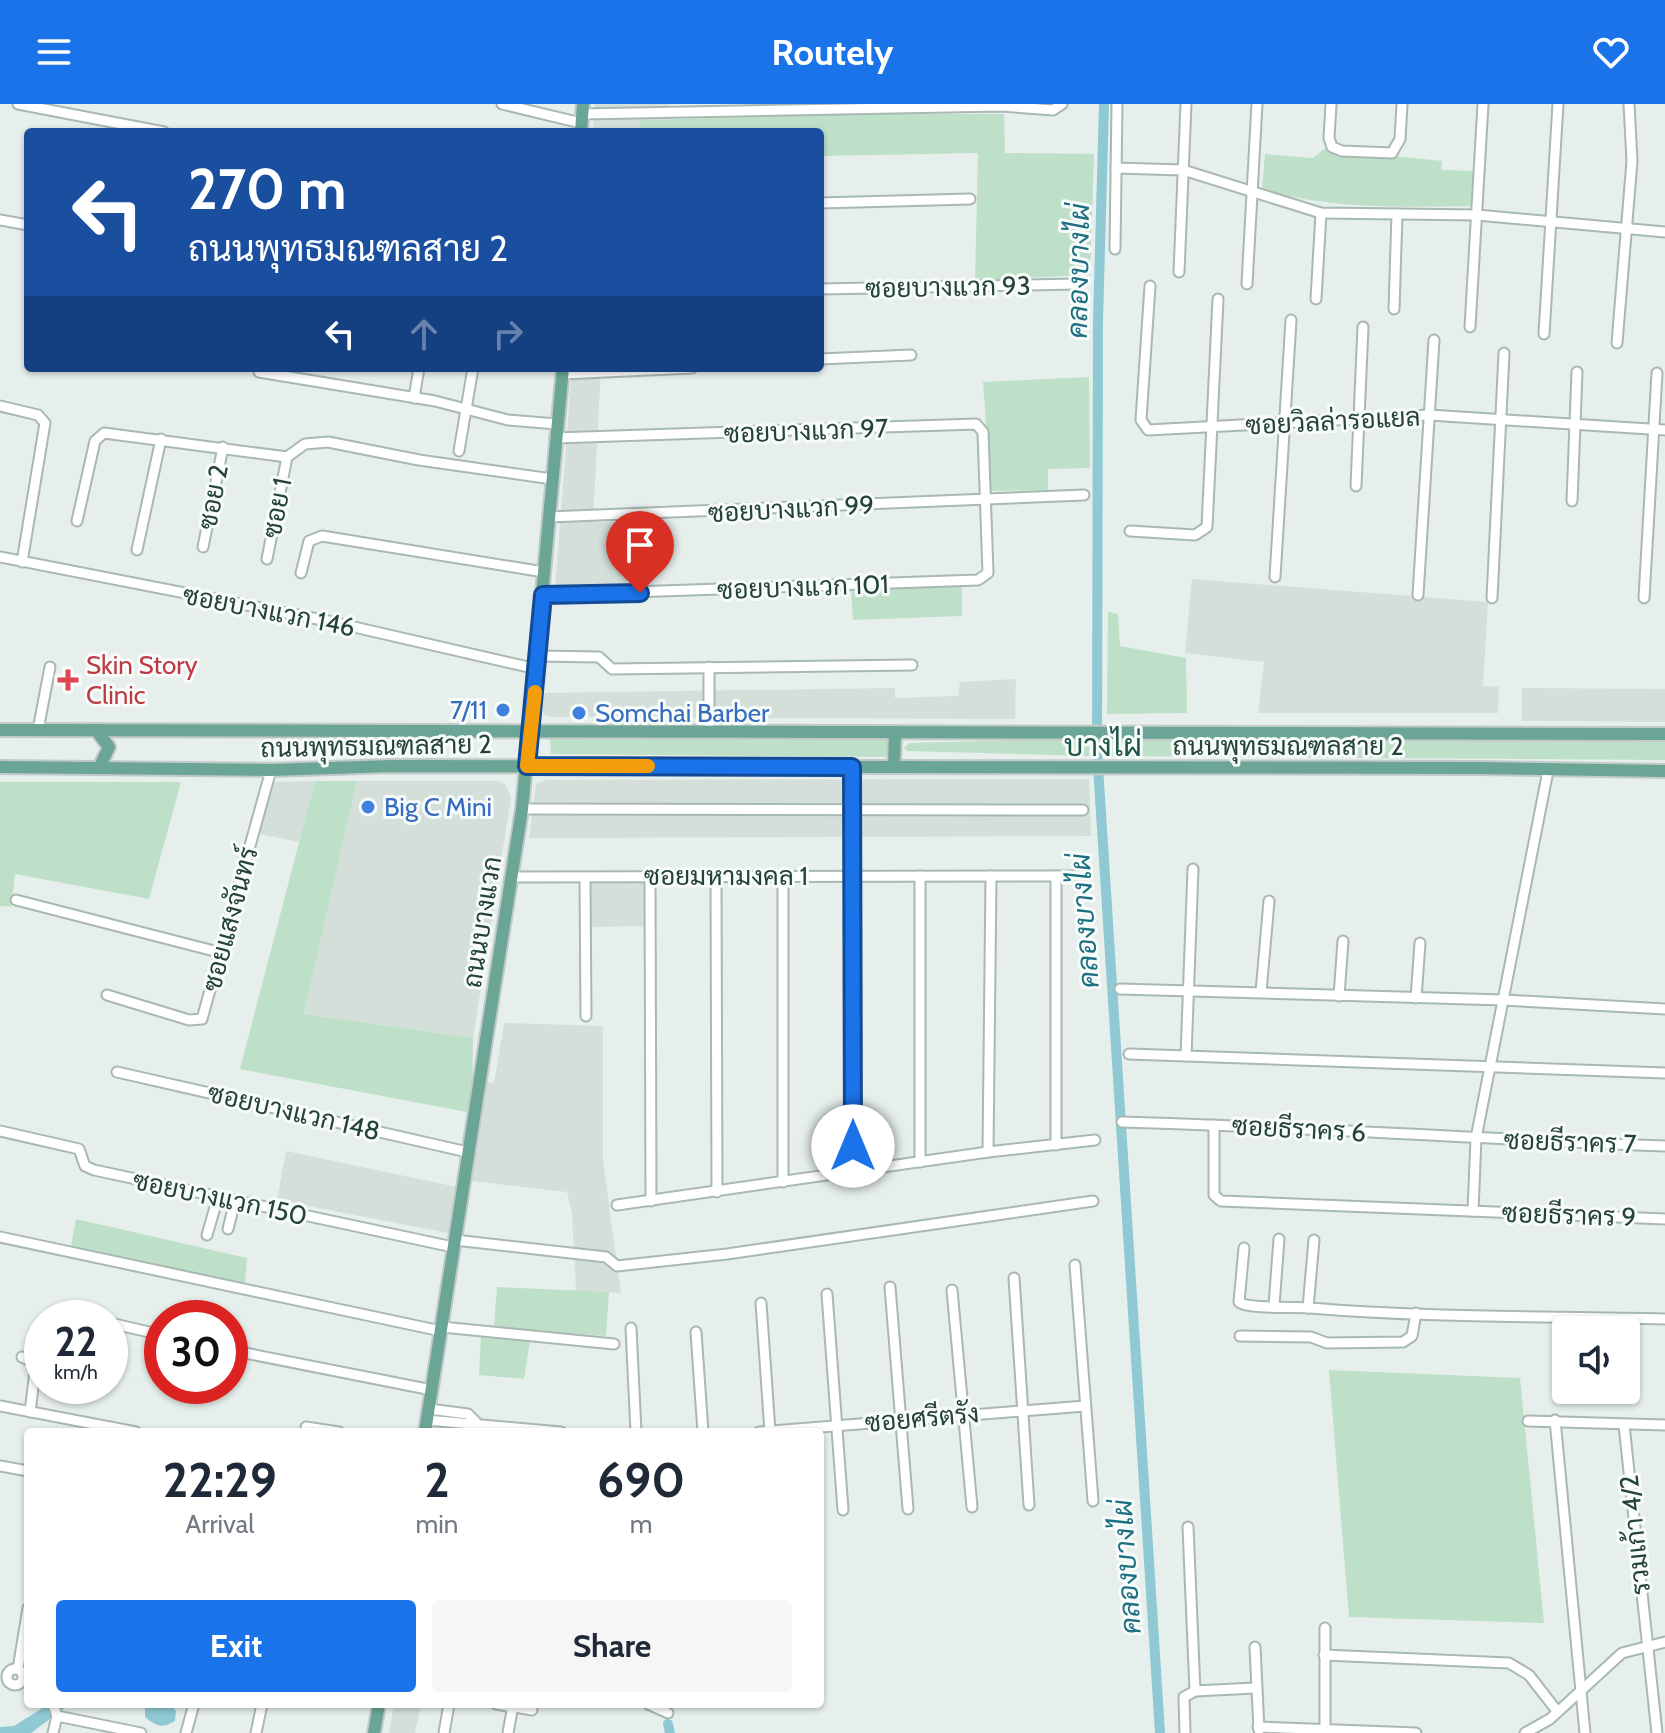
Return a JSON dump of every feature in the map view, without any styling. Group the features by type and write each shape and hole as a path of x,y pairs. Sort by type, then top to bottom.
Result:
{"main road":[{"name":"ถนนบางแวก","path":"427,1420 522,809 538,662 562,372"},
{"name":"ถนนพุทธมณฑลสาย 2","path":"0,730 1665,734"},
{"path":"96,730 109,747 100,766"},
{"path":"894,767 895,733"},
{"name":"ถนนพุทธมณฑลสาย 2","path":"0,767 271,770 527,766 1062,767 1665,771"},
{"path":"374,1733 378,1708"}],"street":[{"path":"18,104 143,128"},
{"path":"502,104 582,118 1001,106 1053,110 1062,104"},
{"path":"1115,249 1117,104"},
{"path":"1179,272 1186,104"},
{"path":"1247,284 1257,104"},
{"path":"1331,104 1329,138 1332,147 1392,153 1400,139 1402,104"},
{"path":"1470,327 1483,104"},
{"path":"1544,334 1558,104"},
{"path":"1617,343 1632,161 1629,104"},
{"path":"1116,168 1183,170 1321,213 1477,215 1665,232"},
{"path":"824,203 970,199"},
{"path":"1316,299 1321,213"},
{"path":"1394,309 1397,214"},
{"path":"0,220 24,224"},
{"name":"ซอยบางแวก 93","path":"824,289 1076,284"},
{"name":"ซอยวิลล่ารอแยล","path":"1150,286 1143,427 1212,428 1429,415 1665,430"},
{"path":"1130,531 1195,535 1207,527 1218,299"},
{"path":"1275,577 1291,320"},
{"path":"1356,486 1363,327"},
{"path":"1418,595 1434,340"},
{"path":"1492,598 1504,353"},
{"path":"824,359 911,355"},
{"path":"259,372 466,408 508,420 557,424"},
{"path":"310,381 311,372"},
{"path":"414,398 418,372"},
{"path":"459,451 472,372"},
{"path":"1572,501 1577,372"},
{"path":"1644,598 1657,373"},
{"path":"0,406 38,415 45,423 22,562"},
{"name":"ซอยบางแวก 97","path":"555,438 976,424 983,432 984,501"},
{"path":"77,521 100,435 161,439 287,457 305,444 328,442 419,460 552,479"},
{"path":"137,550 161,439"},
{"name":"ซอย 2","path":"203,547 223,447"},
{"name":"ซอย 1","path":"267,559 287,457"},
{"name":"ซอยบางแวก 99","path":"549,517 1084,495"},
{"name":"ซอยบางแวก 101","path":"543,595 978,580 988,573 984,501"},
{"path":"301,573 309,541 322,536 544,572"},
{"name":"ซอยบางแวก 146","path":"0,557 538,662 599,657 608,668 709,667"},
{"path":"709,732 709,667 912,665"},
{"path":"38,730 50,667"},
{"path":"852,767 853,1172"},
{"name":"ซอยแสงจันทร์","path":"107,995 189,1020 202,1019 271,770"},
{"path":"1473,1211 1476,1138 1548,771"},
{"path":"522,809 1083,810"},
{"path":"1186,1056 1193,869"},
{"path":"650,876 651,1201"},
{"path":"716,876 717,1192"},
{"path":"783,876 783,1182"},
{"path":"920,876 920,1162"},
{"path":"988,1152 991,876"},
{"path":"1056,876 1056,1145"},
{"name":"ซอยมหามงคล 1","path":"512,877 1083,876"},
{"path":"585,878 586,1016"},
{"path":"16,900 222,953"},
{"path":"1261,992 1269,901"},
{"path":"1339,996 1343,941"},
{"path":"1416,998 1420,943"},
{"path":"1120,989 1504,1000 1665,1009"},
{"path":"1129,1054 1665,1073"},
{"name":"ซอยบางแวก 148","path":"117,1072 463,1151 469,1156"},
{"name":"ซอยธีราคร 6","path":"1122,1122 1476,1138"},
{"name":"ซอยธีราคร 9","path":"1214,1125 1214,1195 1221,1201 1665,1219"},
{"name":"ซอยบางแวก 150","path":"0,1131 79,1149 85,1166 94,1170 235,1201 454,1244 606,1257 617,1266 727,1254 1093,1201"},
{"name":"ซอยธีราคร 7","path":"1476,1138 1665,1146"},
{"path":"617,1205 988,1152 1095,1140"},
{"path":"207,1235 218,1197"},
{"path":"228,1229 235,1201"},
{"path":"0,1237 442,1329 614,1344"},
{"path":"1274,1305 1279,1239"},
{"path":"1308,1308 1314,1240"},
{"path":"1244,1248 1239,1303 1366,1314 1665,1319"},
{"path":"1075,1265 1093,1501"},
{"path":"1014,1278 1029,1505"},
{"path":"890,1287 908,1509"},
{"path":"952,1290 972,1507"},
{"path":"827,1294 843,1510"},
{"path":"761,1303 770,1428"},
{"path":"1240,1336 1311,1337 1327,1343 1403,1342 1412,1336 1416,1313"},
{"path":"631,1328 636,1428"},
{"path":"696,1332 703,1428"},
{"path":"248,1354 432,1390"},
{"path":"22,1357 36,1363 30,1412"},
{"path":"0,1406 115,1428"},
{"name":"ซอยศรีตรัง","path":"813,1428 1085,1406"},
{"path":"427,1420 527,1428"},
{"path":"1555,1420 1585,1733"},
{"path":"1528,1421 1665,1425"},
{"name":"รวมเก้า 4/2","path":"1624,1425 1657,1733"},
{"path":"306,1427 310,1428"},
{"path":"0,1466 24,1470"},
{"path":"1188,1527 1195,1691"},
{"path":"1325,1628 1325,1731"},
{"path":"1525,1733 1579,1693 1622,1653 1665,1642"},
{"path":"1255,1647 1258,1730 1416,1733"},
{"path":"1324,1655 1509,1663 1529,1675 1557,1711"},
{"path":"4,1680 17,1685 23,1675"},
{"path":"1185,1733 1184,1697 1195,1691 1255,1688"},
{"path":"186,1733 193,1708"},
{"path":"256,1733 261,1708"},
{"path":"444,1733 448,1708"},
{"path":"508,1733 513,1708"},
{"path":"522,1708 532,1710"},
{"path":"657,1708 668,1713"},
{"path":"53,1733 55,1711 118,1730 141,1733"}],"shaded area":[{"path":"595,104 669,104 669,119 640,120 640,128 593,128"},
{"path":"572,372 601,372 593,522 626,522 627,585 555,589"},
{"path":"1192,579 1488,602 1483,686 1499,687 1498,713 1258,713 1264,662 1185,653"},
{"path":"1016,679 1015,719 551,717 543,714 542,703 544,693 895,688 895,698 958,696 960,682"},
{"path":"1522,688 1665,689 1665,722 1522,721"},
{"path":"1089,779 1091,836 529,838 536,784 545,780"},
{"path":"315,781 299,842 260,834 273,782"},
{"path":"357,781 499,781 506,785 511,798 473,1038 304,1014"},
{"path":"645,881 646,926 592,927 591,882"},
{"path":"504,1023 603,1026 603,1160 621,1293 576,1291 572,1213 567,1192 472,1181 485,1082 494,1083"},
{"path":"286,1151 457,1187 448,1233 277,1200"},
{"path":"393,1708 420,1708 415,1733 389,1733"}],"green space":[{"path":"1004,114 1005,153 1094,154 1090,275 975,280 978,153 824,156 824,128 640,128 640,120"},
{"path":"1324,149 1442,161 1441,170 1474,171 1473,206 1341,204 1262,189 1265,154 1313,158"},
{"path":"1089,377 1090,468 1048,469 1048,490 991,491 983,382"},
{"path":"962,585 962,616 853,620 851,589"},
{"path":"1108,612 1118,614 1120,646 1186,658 1187,713 1107,714"},
{"path":"892,737 888,757 551,754 550,738"},
{"path":"1089,739 1089,756 907,751 904,748 909,743"},
{"path":"1110,739 1665,740 1665,760 1111,756"},
{"path":"315,781 357,781 304,1014 473,1038 472,1113 240,1069"},
{"path":"0,782 181,782 149,899 15,874 11,907 0,906"},
{"path":"76,1219 247,1258 245,1283 71,1247"},
{"path":"497,1287 609,1292 606,1336 494,1327"},
{"path":"481,1335 530,1341 524,1379 479,1375"},
{"path":"1329,1370 1520,1378 1544,1623 1349,1617"}],"water":[{"path":"43,1708 65,1708 31,1733 0,1733 0,1727 14,1726"},
{"path":"145,1708 173,1708 176,1711 175,1721 163,1726 145,1717"}],"waterway":[{"name":"คลองบางไผ่","path":"1104,104 1098,321 1097,751 1160,1733"},
{"path":"668,1724 670,1733"}],"slow traffic":[{"path":"535,692 527,766 648,766"}],"place":[{"name":"Skin Story Clinic","path":"68,680"},
{"name":"7/11","path":"503,710"},
{"name":"Somchai Barber","path":"579,713"},
{"name":"Big C Mini","path":"368,807"}],"district":[{"name":"บางไผ่","path":"1103,745"}],"route":[{"path":"640,593 543,595 527,766 852,767 853,1146"}]}
